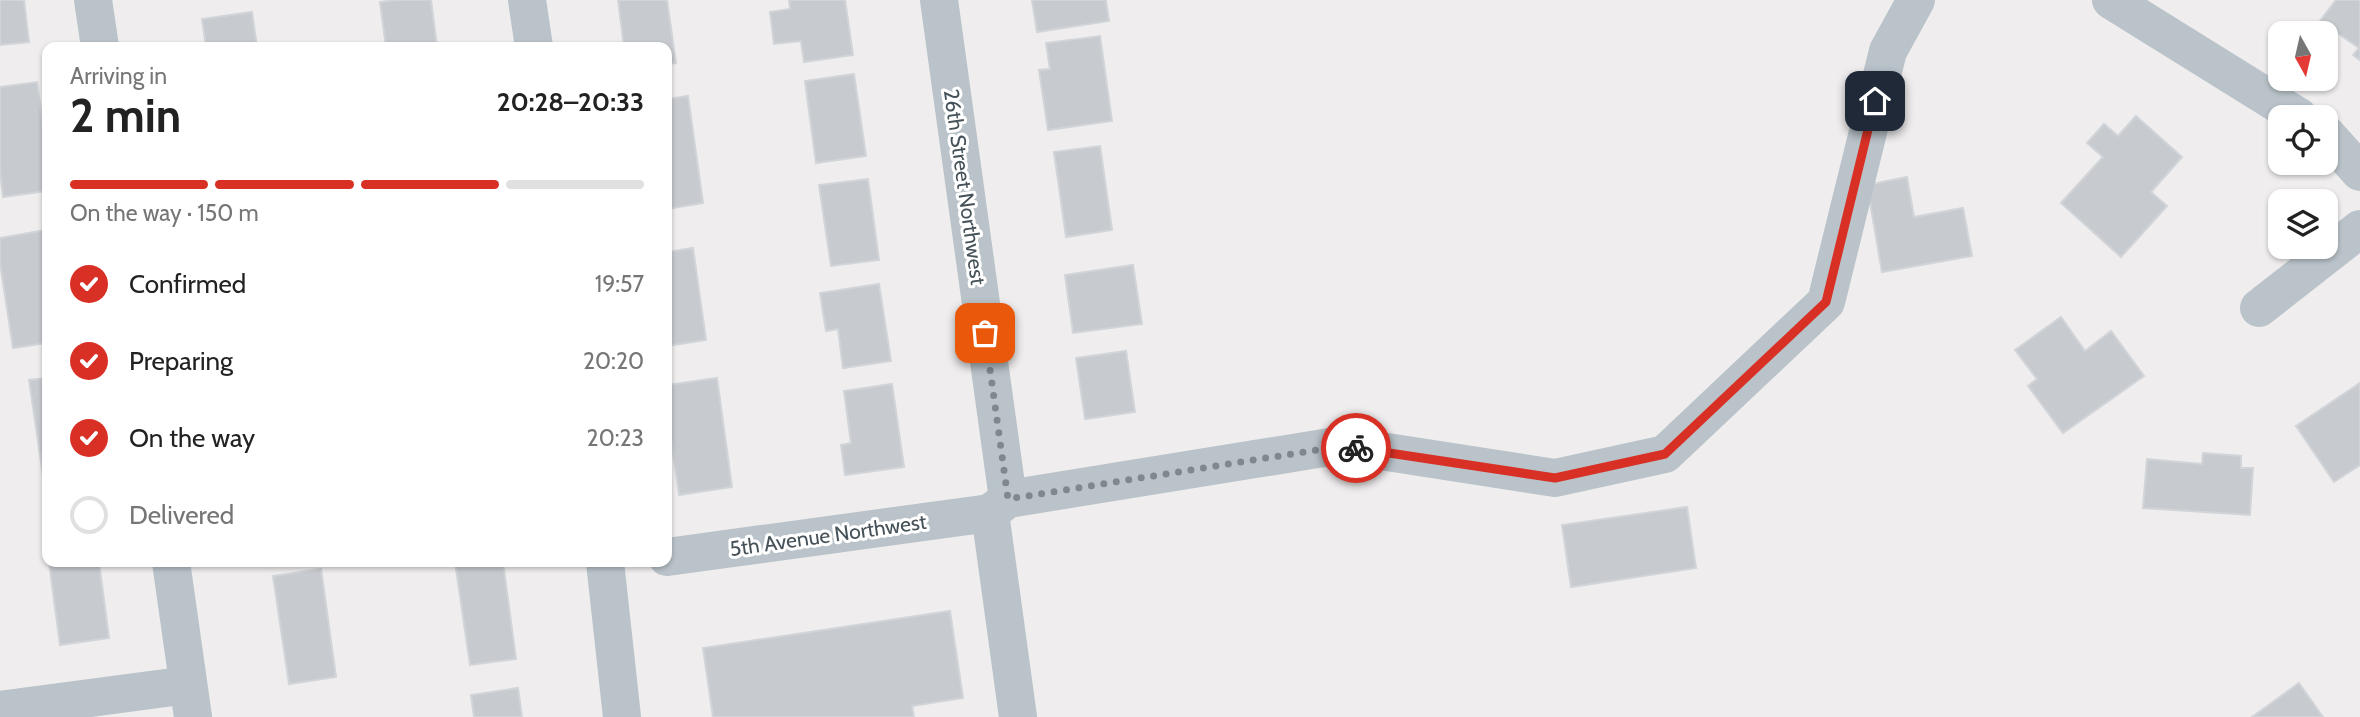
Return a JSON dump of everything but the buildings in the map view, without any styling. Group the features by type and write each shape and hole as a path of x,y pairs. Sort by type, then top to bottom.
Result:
{"street":[{"path":"93,0 99,42"},
{"path":"527,0 533,42"},
{"name":"26th Street Northwest","path":"939,0 999,506 1017,717"},
{"name":"5th Avenue Northwest","path":"672,556 999,506 1342,446 1555,478 1665,454 1826,302 1888,51 1916,0"},
{"path":"2111,0 2280,105"},
{"path":"2338,147 2360,172"},
{"path":"2259,308 2360,229"},
{"path":"0,710 190,701 172,567"},
{"path":"613,567 622,717"}],"way so far":[{"path":"985,333 1008,499 1342,446 1356,448"}],"route":[{"path":"1356,448 1555,478 1665,454 1826,302 1875,101"}]}
